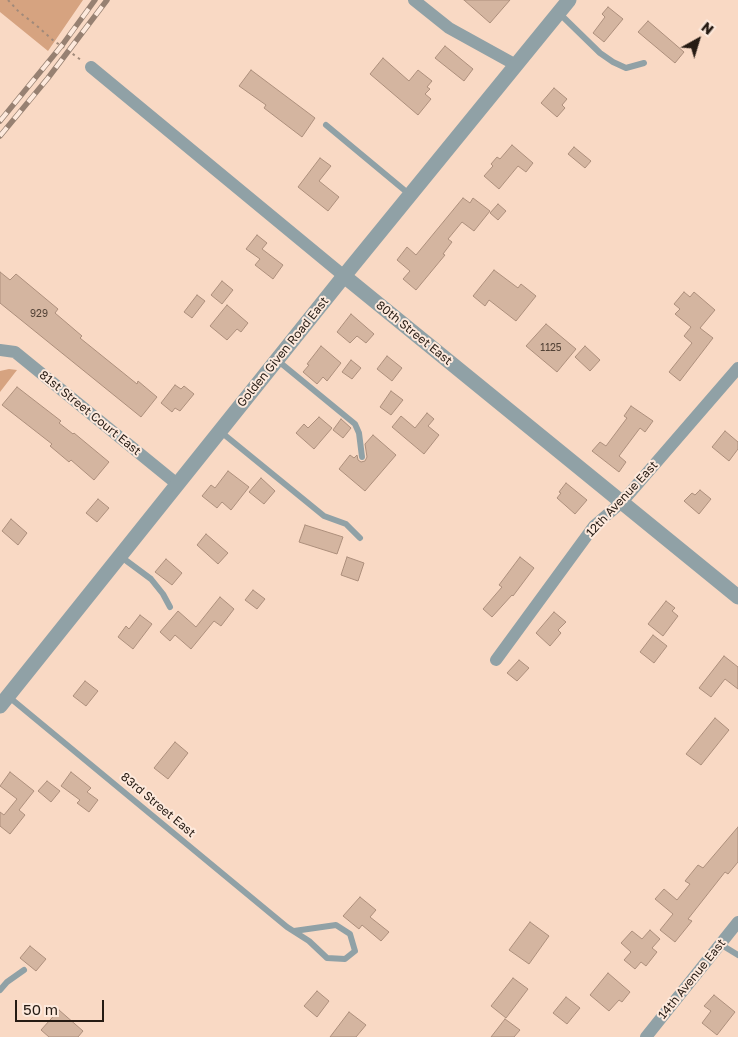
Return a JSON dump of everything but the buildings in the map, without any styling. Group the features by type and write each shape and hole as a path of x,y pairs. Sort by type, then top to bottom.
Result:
{"street":[{"path":"414,0 449,28 516,65"},
{"name":"Golden Given Road East","path":"4,701 344,276 569,0"},
{"name":"80th Street East","path":"91,67 738,597"},
{"name":"81st Street Court East","path":"0,350 15,352 177,484"},
{"name":"12th Avenue East","path":"496,660 594,526 622,502 738,368"},
{"name":"14th Avenue East","path":"646,1037 738,922"}],"lane":[{"path":"559,13 594,48 613,62 626,68 644,62"},
{"path":"326,125 410,195"},
{"path":"277,360 355,424 359,433 362,457"},
{"path":"220,431 324,516 346,524 360,538"},
{"path":"120,556 151,579 170,607"},
{"name":"83rd Street East","path":"4,701 294,931 309,941 327,958 345,959 355,950 350,934 336,925 294,931"},
{"path":"720,944 738,955"},
{"path":"0,990 7,982 24,970"}],"path":[{"path":"8,0 54,42 91,67"}],"shaded area":[{"path":"0,0 83,0 48,51 0,12"},
{"path":"17,370 0,392 0,371"}],"railway":[{"path":"0,121 63,44 95,0"},
{"path":"0,136 48,78 107,0"}]}
